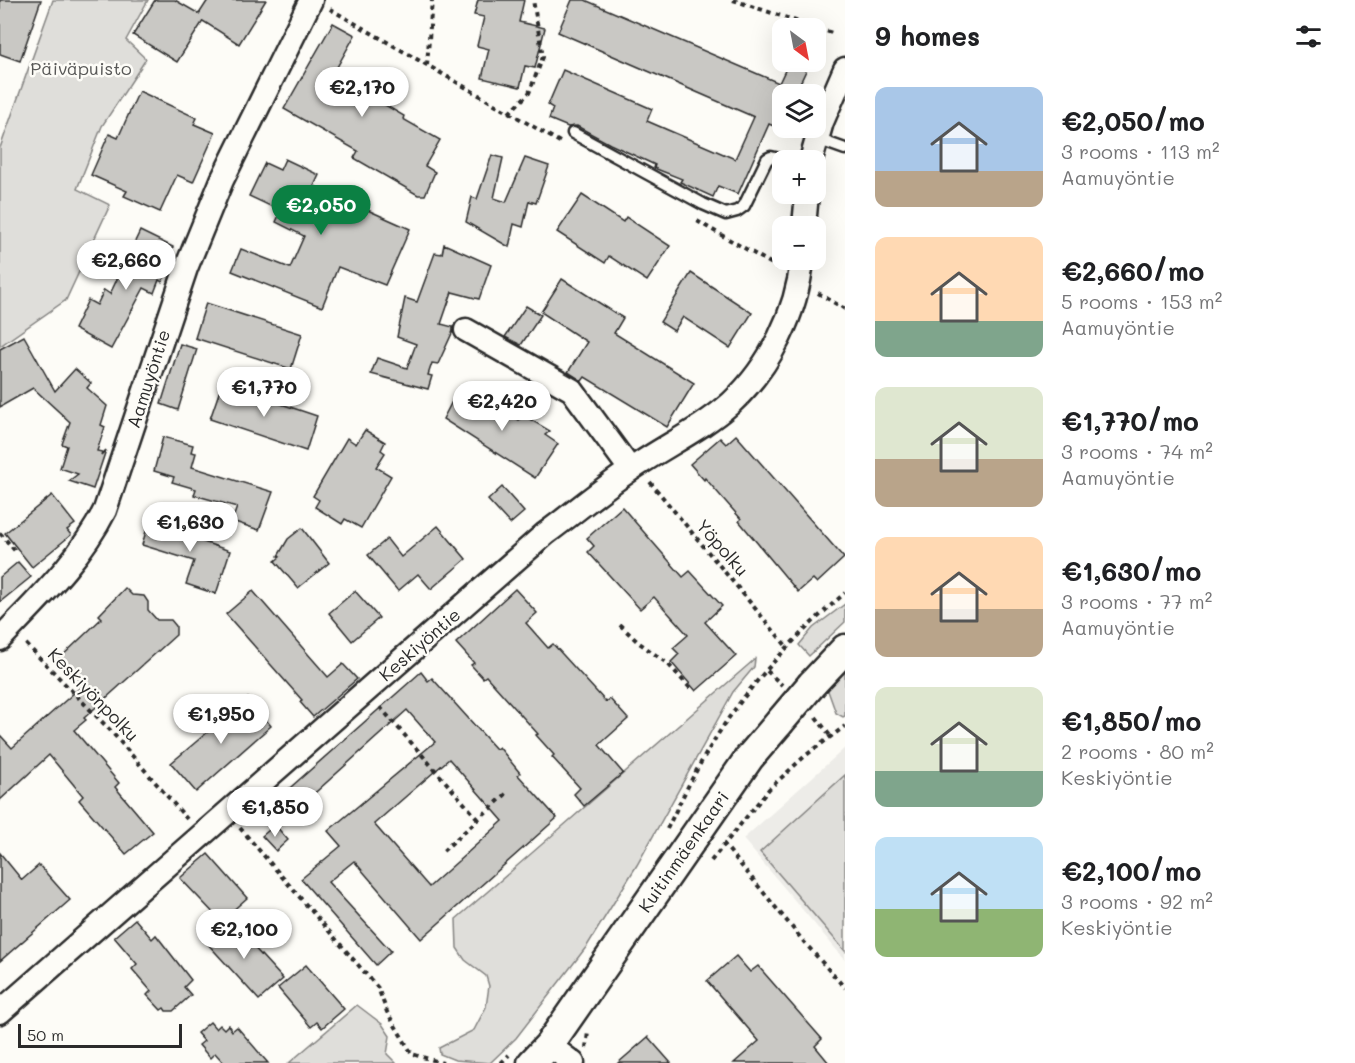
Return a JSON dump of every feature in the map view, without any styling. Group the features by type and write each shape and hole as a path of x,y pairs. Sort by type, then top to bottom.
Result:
{"street":[{"name":"Aamuyöntie","path":"5,634 81,551 105,510 186,268 222,180 311,0"},
{"path":"814,150 822,122 845,69"},
{"name":"Keskiyöntie","path":"0,1012 545,534 634,467 723,410 752,382 767,360 784,327 801,270"},
{"path":"466,330 572,390 634,467"},
{"name":"Kuitinmäenkaari","path":"541,1054 749,758 845,649"},
{"path":"541,1054 573,1063"}],"lane":[{"path":"573,133 703,204 726,214 744,206 767,159 772,157"},
{"path":"814,150 845,149"}],"path":[{"path":"427,65 432,0"},
{"path":"509,113 529,93 543,57 533,0"},
{"path":"733,0 835,34"},
{"path":"801,270 845,309"},
{"name":"Yöpolku","path":"634,467 788,648"},
{"path":"0,533 16,552"},
{"path":"620,625 638,642 668,664 690,688"},
{"name":"Keskiyönpolku","path":"5,634 110,730 202,836"},
{"path":"387,715 478,819"},
{"path":"709,862 769,789 845,726"},
{"path":"442,851 506,794"},
{"path":"228,814 378,988 387,1012 412,1054 443,1063"},
{"path":"723,843 845,988"},
{"path":"573,1063 587,1046 589,1024"}],"shaded area":[{"path":"845,748 845,960 743,839"}],"green space":[{"name":"Päiväpuisto","path":"53,0 148,0 126,40 146,59 102,126 77,189 110,205 66,300 0,346 0,148"},
{"path":"845,604 845,622 809,656 799,645 813,628"},
{"path":"755,659 754,667 733,692 637,865 587,946 516,1038 490,1063 455,1060 440,1054 439,1048 474,1030 486,1007 489,986 486,976 465,960 457,948 456,919"},
{"path":"845,669 845,716 843,717 836,713 827,688"},
{"path":"845,775 845,951 760,852"},
{"path":"357,1005 382,1024 390,1036 387,1054 396,1063 289,1063"}],"building":[{"path":"0,0 41,0 20,61 0,54"},
{"path":"155,0 175,0 199,14 208,0 266,0 239,44 203,21 177,62 133,35"},
{"path":"478,0 524,0 519,22 545,28 535,68 525,66 520,87 482,78 489,49 477,46 484,17 474,15"},
{"path":"572,0 585,0 779,83 784,72 805,72 800,84 772,84 772,125 769,124 738,194 718,186 713,197 680,182 682,179 654,168 655,165 577,126 568,127 549,119 553,108 548,105 563,70 652,109 647,121 735,159 754,117 558,32"},
{"path":"333,23 355,35 336,69 371,89 368,95 404,116 403,119 440,140 425,166 435,172 425,195 418,195 354,158 358,151 284,109"},
{"path":"139,91 197,118 194,124 215,133 193,182 177,175 160,212 124,196 127,191 91,175 109,134 118,138"},
{"path":"492,155 503,158 494,198 506,202 525,158 549,166 536,203 529,201 523,227 514,224 509,247 466,222 472,197 477,199"},
{"path":"285,159 319,175 314,186 410,229 385,285 338,267 322,307 232,271 241,249 290,268 304,236 276,222 281,211 249,196 265,163 280,170"},
{"path":"582,195 623,222 626,217 670,246 647,281 609,256 605,263 557,232"},
{"path":"140,231 173,247 167,259 172,261 162,282 159,280 154,293 144,288 111,349 74,329 88,300 97,305 104,290 110,294"},
{"path":"444,244 491,265 479,299 452,292 441,324 453,327 453,331 438,364 432,363 428,375 432,376 428,389 371,374 377,358 407,368 416,344 397,337 405,298 417,302 435,253 442,254"},
{"path":"691,273 752,313 730,348 683,317 674,331 660,322"},
{"path":"562,279 623,318 614,333 694,383 667,427 585,377 582,381 568,372 587,342 541,312"},
{"path":"206,303 302,334 291,369 195,338"},
{"path":"526,306 541,315 521,345 505,337"},
{"path":"24,336 55,391 75,369 91,383 87,388 107,406 101,425 105,427 97,451 102,452 101,455 106,450 93,489 69,481 78,474 60,468 67,446 62,444 70,422 33,388 0,407 0,349"},
{"path":"180,344 197,349 178,410 161,404"},
{"path":"222,384 317,416 306,451 210,419"},
{"path":"458,390 471,397 474,392 519,420 523,415 550,431 545,435 558,444 535,478 443,419"},
{"path":"365,430 385,442 381,450 385,453 376,467 391,476 361,528 345,519 342,524 315,507 319,500 313,496 347,438 356,444"},
{"path":"736,435 844,558 817,583 813,579 798,592 739,521 741,519 690,464 720,438 726,444"},
{"path":"163,437 193,445 191,452 196,453 192,467 273,492 259,530 232,521 237,507 194,495 196,489 172,482 174,477 154,471"},
{"path":"502,487 524,512 510,524 488,500"},
{"path":"52,495 75,524 67,530 71,535 32,567 5,533"},
{"path":"622,507 683,577 690,571 722,606 705,622 736,656 696,691 671,662 679,654 673,648 688,635 654,597 640,609 588,552 594,546 587,538"},
{"path":"149,521 166,526 167,521 191,528 189,537 230,551 216,594 186,584 194,561 142,545"},
{"path":"438,526 466,559 431,589 418,574 398,591 368,555 387,539 401,557"},
{"path":"302,528 329,563 298,588 275,561 280,557 278,556 288,539"},
{"path":"18,562 31,577 0,602 0,577"},
{"path":"125,588 132,595 144,596 148,602 148,610 157,620 171,620 176,626 176,635 84,718 86,720 74,730 119,783 115,787 153,832 126,854 79,800 83,796 49,755 0,800 0,735 12,748 84,684 59,659 102,618 99,615"},
{"path":"515,589 537,613 526,623 548,648 553,644 606,702 610,699 628,719 599,745 623,773 584,806 574,794 580,788 552,757 554,755 536,735 538,734 486,676 483,678 471,665 474,663 456,643"},
{"path":"253,591 328,677 343,664 357,679 313,717 300,702 302,700 226,614"},
{"path":"355,591 379,618 352,641 329,613"},
{"path":"421,672 428,681 432,678 496,749 499,747 520,773 518,775 557,818 421,939 354,861 328,882 391,951 376,965 301,879 341,846 328,831 435,742 407,710 297,809 283,794","holes":["449,759 503,821 429,887 374,824"]},
{"path":"248,698 271,726 196,792 171,763"},
{"path":"275,825 288,840 276,851 262,836"},
{"path":"0,853 22,880 39,865 70,900 0,961"},
{"path":"208,854 247,898 221,921 180,878"},
{"path":"135,919 152,939 156,935 191,980 184,987 191,995 173,1011 166,1011 164,1008 161,1010 147,995 151,991 132,969 137,964 114,937"},
{"path":"229,920 283,979 259,1000 206,942"},
{"path":"736,956 750,972 758,966 822,1039 815,1046 829,1063 734,1063 759,1041 707,981"},
{"path":"306,965 344,1009 322,1028 317,1022 311,1027 278,988"},
{"path":"210,1022 216,1029 220,1025 224,1029 228,1025 232,1031 237,1027 268,1063 224,1063 215,1053 210,1058 199,1045 204,1041 197,1033"},
{"path":"648,1037 671,1063 618,1063"}]}
